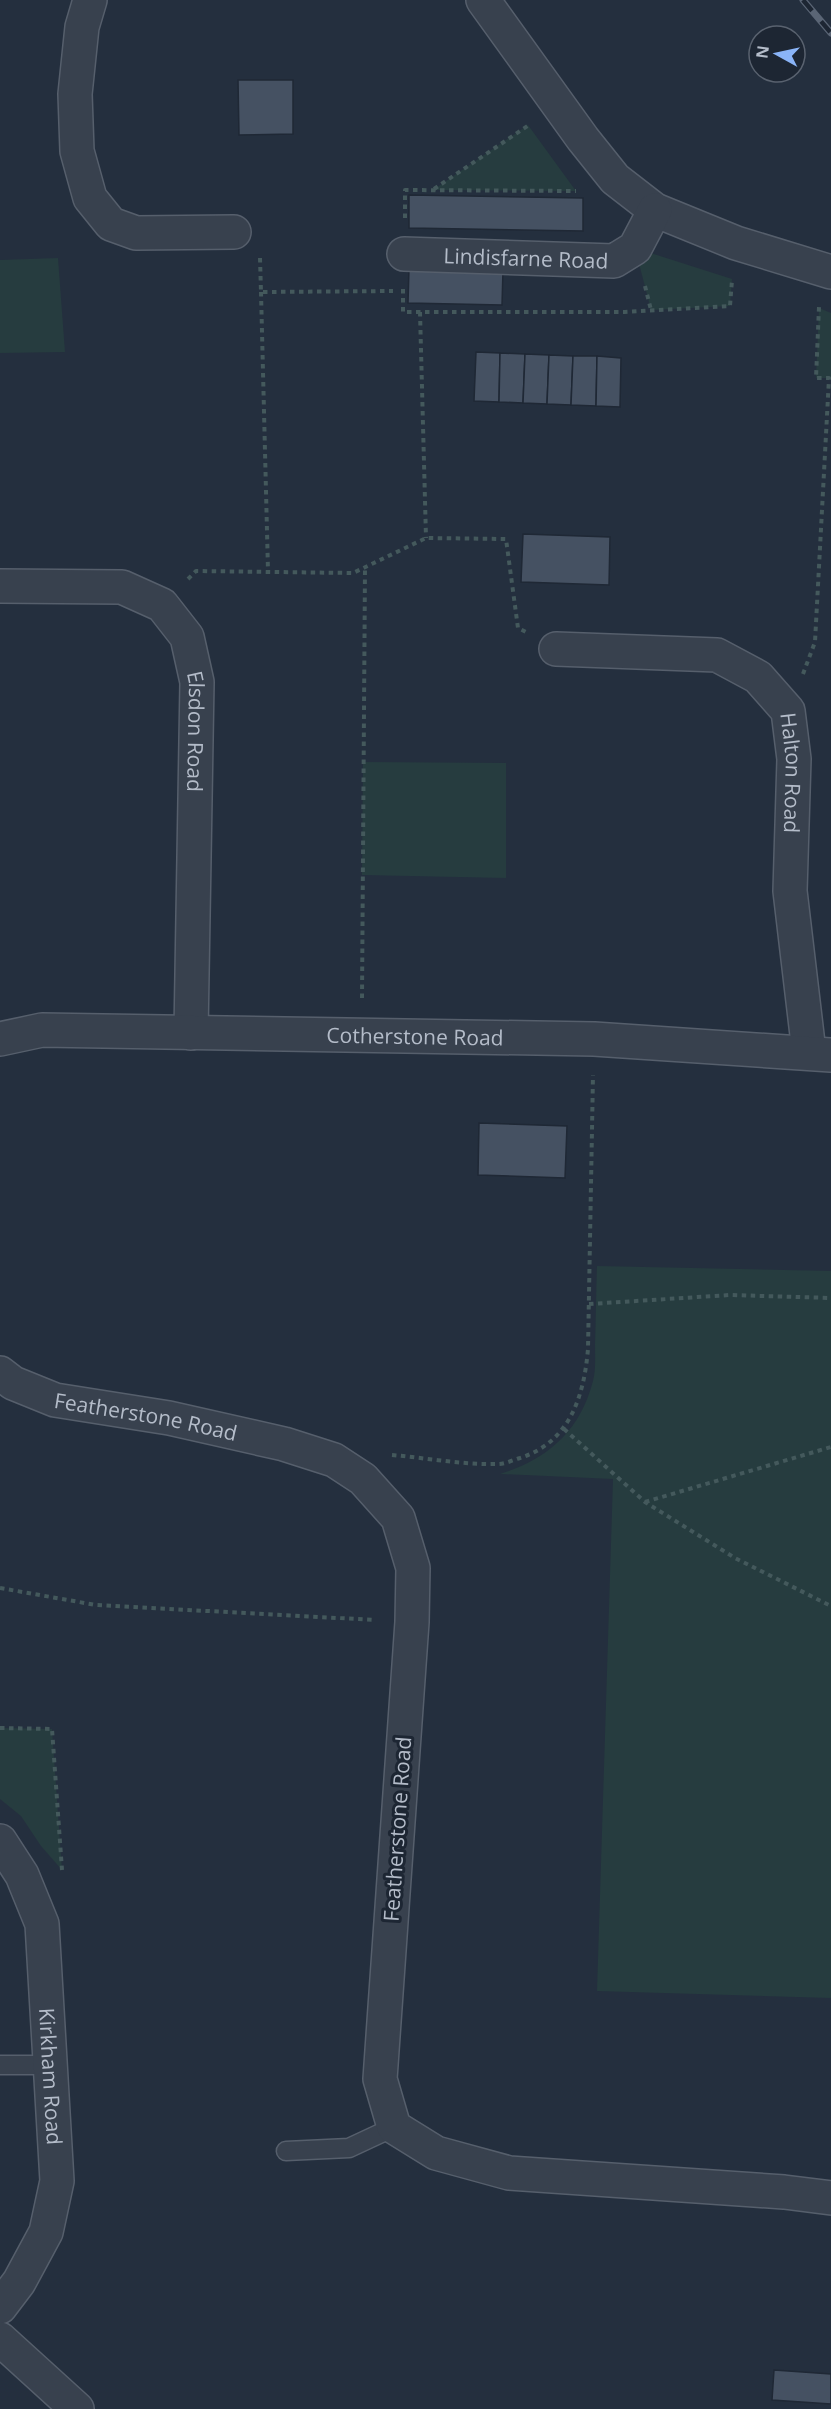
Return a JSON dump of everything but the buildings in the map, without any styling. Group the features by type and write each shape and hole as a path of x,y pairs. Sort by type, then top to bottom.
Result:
{"street":[{"path":"90,0 82,27 75,94 77,151 90,198 111,224 136,233 234,232"},
{"path":"483,0 558,105 615,178 655,210 736,243 826,286"},
{"name":"Lindisfarne Road","path":"404,254 614,261 635,248 655,210"},
{"name":"Elsdon Road","path":"0,586 122,587 162,605 187,637 197,682 191,1033"},
{"name":"Halton Road","path":"556,650 717,655 758,677 788,711 794,759 790,891 820,1053"},
{"name":"Cotherstone Road","path":"0,1039 42,1030 362,1035 594,1040 820,1053"},
{"name":"Featherstone Road","path":"0,1372 13,1383 55,1400 169,1418 284,1444 334,1460 363,1479 398,1518 412,1568 412,1622 380,2079 394,2127"},
{"name":"Kirkham Road","path":"0,1841 22,1875 42,1924 57,2181 46,2232 19,2282 0,2307"},
{"path":"394,2127 436,2153 509,2173 784,2192 831,2198"},
{"path":"0,2339 76,2409"}],"lane":[{"path":"0,2065 50,2065"},
{"path":"286,2151 349,2148 394,2127"}],"path":[{"path":"433,190 558,105"},
{"path":"586,191 405,190 403,312 625,312 730,306 736,243"},
{"path":"234,232 261,255 268,571"},
{"path":"788,711 815,642 829,378 816,378 819,308 826,286"},
{"path":"261,292 403,291"},
{"path":"420,312 426,538"},
{"path":"162,605 196,571 354,573 426,538 506,539 518,628 556,650"},
{"path":"362,1035 365,567"},
{"path":"363,1479 386,1455 500,1464 533,1454 564,1429 579,1402 586,1377 594,1040"},
{"path":"589,1304 729,1295 831,1298"},
{"path":"564,1429 645,1502 735,1558 831,1606"},
{"path":"645,1502 831,1447"},
{"path":"0,1588 96,1605 412,1622"},
{"path":"0,1728 52,1729 62,1870 42,1924"}],"green space":[{"path":"528,125 576,191 433,190"},
{"path":"635,248 732,279 730,306 651,310"},
{"path":"58,258 65,352 0,353 0,260"},
{"path":"819,308 831,313 831,378 816,378"},
{"path":"363,762 506,763 506,878 362,875"},
{"path":"597,1266 831,1271 831,1998 597,1991 613,1479 500,1474 517,1468 547,1451 560,1441 580,1415 593,1381 595,1368"},
{"path":"0,1728 52,1729 62,1870 41,1846 21,1816 0,1799"}],"railway":[{"path":"803,0 831,33"}]}
